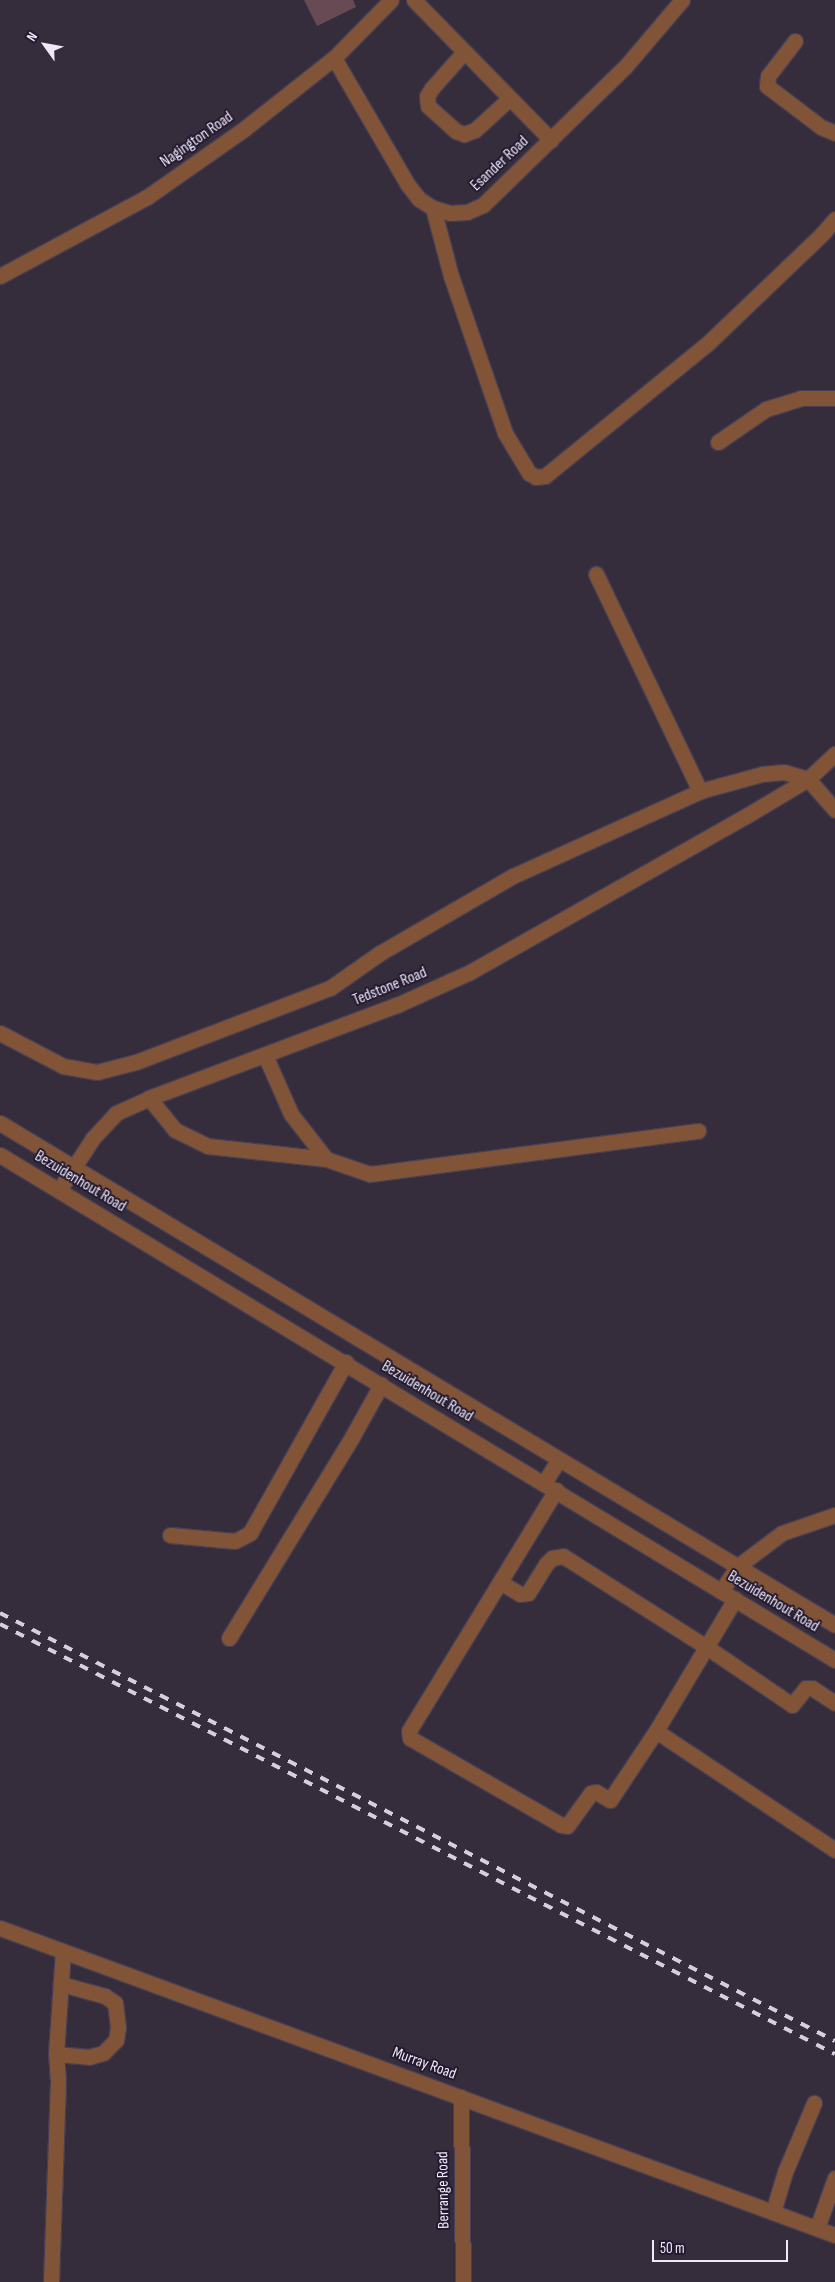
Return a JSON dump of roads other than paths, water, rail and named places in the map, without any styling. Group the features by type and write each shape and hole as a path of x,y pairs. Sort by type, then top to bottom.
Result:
{"street":[{"name":"Nagington Road","path":"0,276 147,197 244,129 334,58 391,0"},
{"path":"414,0 550,140"},
{"name":"Esander Road","path":"334,58 418,199 433,208 450,213 467,212 483,205 625,67 682,0"},
{"path":"795,41 768,76 768,86 821,127 835,132"},
{"path":"464,52 432,88 427,96 428,106 456,131 464,134 475,130 510,98"},
{"path":"433,208 451,276 505,433 529,473 536,477 545,476 707,344 822,234 835,218"},
{"path":"718,442 766,409 801,398 835,398"},
{"path":"596,574 700,791"},
{"name":"Tedstone Road","path":"60,1190 93,1138 116,1113 150,1098 397,1005 470,972 808,779 835,754"},
{"path":"0,1032 62,1066 97,1072 136,1062 330,988 380,953 513,876 700,791 762,774 784,772 808,779 835,810"},
{"path":"265,1054 291,1114 326,1158"},
{"path":"150,1098 175,1130 208,1146 326,1158 370,1174 698,1131"},
{"name":"Bezuidenhout Road","path":"2,1129 74,1168 835,1625"},
{"name":"Bezuidenhout Road","path":"0,1155 342,1360 835,1660"},
{"path":"170,1535 235,1541 250,1533 353,1336"},
{"path":"229,1638 352,1437 381,1384"},
{"path":"559,1459 550,1487 500,1582 409,1731 410,1738 561,1825 567,1826 591,1793 596,1792 610,1800 656,1731 735,1599"},
{"path":"721,1591 738,1566 782,1533 835,1515"},
{"path":"500,1582 520,1594 528,1593 546,1564 552,1558 563,1556 706,1646 792,1705 806,1688 812,1688 835,1703"},
{"path":"656,1731 835,1850"},
{"name":"Murray Road","path":"0,1928 835,2235"},
{"path":"51,2282 58,2081 56,2054 63,1951"},
{"path":"56,2054 89,2057 103,2053 116,2040 118,2027 116,2003 105,1996 61,1984"},
{"name":"Berrange Road","path":"461,2097 463,2282"},
{"path":"772,2212 785,2172 814,2103"},
{"path":"817,2228 835,2178"}],"railway":[{"path":"0,1613 835,2041"},
{"path":"0,1624 835,2054"}]}
